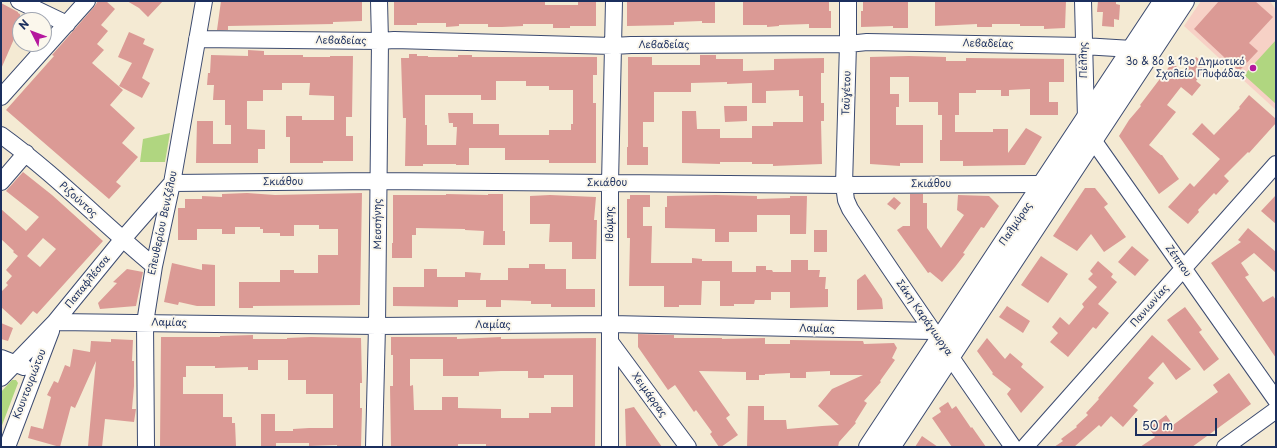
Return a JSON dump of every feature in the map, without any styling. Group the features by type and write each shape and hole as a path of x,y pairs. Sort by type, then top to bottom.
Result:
{"main road":[{"name":"Παλμύρας","path":"868,447 940,343 1164,1"},
{"name":"Παλμύρας","path":"890,447 940,343 1093,140 1184,1"}],"street":[{"path":"19,1 67,24"},
{"path":"1,97 88,1"},
{"name":"Ελευθερίου Βενιζέλου","path":"146,447 145,323 154,266 172,183 204,1"},
{"name":"Μεσσήνης","path":"374,447 377,326 380,41 379,1"},
{"name":"Ιθώμης","path":"610,447 610,183 614,1"},
{"name":"Ταϋγέτου","path":"844,185 848,1"},
{"name":"Πέλλης","path":"1083,1 1086,119"},
{"name":"Λεβαδείας","path":"197,39 394,40 613,46 848,44 867,42 1084,46 1132,49"},
{"name":"Ζέππου","path":"1086,119 1093,140 1276,400"},
{"name":"Ριζούντος","path":"1,135 26,153 122,240 154,266"},
{"path":"1,182 26,153"},
{"name":"Πανιωνίας","path":"1025,447 1276,164"},
{"name":"Σκιάθου","path":"172,183 378,181 844,185 1043,184"},
{"name":"Παπαφλέσσα","path":"1,378 8,361 55,322 122,240 172,183"},
{"name":"Σάκη Καράγιωργα","path":"844,185 846,200 850,209 940,343 1013,447"},
{"name":"Λαμίας","path":"55,322 377,326 611,324 940,343"},
{"name":"Κουντουριώτου","path":"6,447 55,322"},
{"name":"Χειμάρρας","path":"611,343 688,447"},
{"path":"8,361 35,370"},
{"path":"1225,447 1276,410"}],"shaded area":[{"name":"3ο & 8ο & 13ο Δημοτικό Σχολείο Γλυφάδας","path":"1201,1 1270,1 1276,10 1276,110 1184,26"}],"green space":[{"path":"1276,40 1276,104 1244,75"},
{"path":"170,133 165,162 140,162 143,139"},
{"path":"12,380 16,380 18,383 1,428 1,392"}],"building":[{"path":"98,1 106,1 115,9 101,25 108,31 97,44 104,50 92,63 123,90 110,105 135,128 122,143 138,157 116,182 121,186 109,199 6,110 54,56 52,55"},
{"path":"127,1 163,1 148,17 139,8"},
{"path":"221,1 362,1 362,21 333,22 333,24 228,26 228,30 217,30"},
{"path":"394,1 545,1 545,5 578,5 578,1 596,1 596,26 570,26 570,28 553,28 553,24 523,24 523,26 488,27 488,24 459,24 459,26 446,27 446,23 394,25"},
{"path":"627,1 715,1 715,23 702,23 702,21 674,22 674,25 627,26"},
{"path":"743,1 829,1 829,11 831,11 831,28 809,28 809,24 767,27 767,25 743,25"},
{"path":"863,1 908,1 908,28 893,28 893,26 861,27 861,11 863,11"},
{"path":"935,1 1066,1 1065,28 1044,29 1044,26 1020,26 1020,24 992,24 992,27 977,27 977,24 935,26"},
{"path":"1098,1 1116,1 1116,4 1120,5 1119,20 1114,19 1114,27 1102,26 1103,12 1097,12"},
{"path":"1219,1 1255,1 1273,17 1249,43 1258,51 1239,71 1194,29"},
{"path":"1,3 18,12 12,12 12,44 1,69"},
{"path":"129,32 145,39 143,44 154,49 142,78 150,83 142,98 119,86 132,63 118,57"},
{"path":"248,50 264,51 264,55 303,55 303,57 353,56 352,117 346,117 346,136 353,136 353,161 290,163 290,137 286,137 286,116 302,116 302,120 334,120 334,96 309,95 310,83 282,83 282,90 263,90 263,101 247,101 247,129 265,130 265,149 258,149 258,163 196,163 197,121 213,121 213,144 231,144 231,125 225,125 225,100 213,100 214,85 207,85 208,73 210,73 211,55 248,56"},
{"path":"409,54 417,54 417,56 428,57 458,57 458,55 472,55 472,57 597,57 597,75 593,75 593,103 596,103 596,163 549,163 549,160 505,160 505,148 469,148 469,165 423,164 423,166 405,166 406,118 403,118 401,58 409,58","holes":["496,81 526,81 526,86 549,86 549,90 573,90 573,124 571,124 571,130 549,130 549,135 499,135 499,124 473,124 473,113 448,113 449,123 453,123 453,127 457,127 456,145 427,145 425,95 481,95 481,100 496,100"]},
{"path":"700,55 716,55 716,59 743,59 743,71 774,70 774,59 824,58 824,73 821,73 821,103 824,103 824,121 821,121 822,164 773,166 773,164 752,164 752,162 720,162 720,164 682,163 682,111 696,111 697,129 720,129 720,138 752,138 752,126 773,126 773,122 803,122 803,96 799,96 799,90 766,91 766,103 752,103 752,83 727,84 727,82 691,83 691,92 654,92 654,122 643,122 643,147 648,147 648,165 627,165 628,57 652,57 652,65 700,65"},
{"path":"870,57 946,57 946,61 966,61 966,58 1064,59 1064,82 1049,82 1049,102 1058,102 1058,115 1030,115 1030,89 1009,90 1009,96 1001,96 1001,90 976,90 976,93 959,93 959,115 955,115 955,132 993,132 993,129 1008,129 1008,153 1026,128 1042,137 1025,165 963,166 963,161 940,161 942,115 938,115 938,102 909,102 909,77 890,77 890,94 899,94 899,107 896,107 896,125 923,125 923,163 900,163 900,166 870,164"},
{"path":"1196,57 1208,66 1196,81 1201,85 1192,96 1181,87 1167,105 1176,112 1149,145 1162,155 1179,179 1159,194 1119,136 1129,120 1172,63 1184,72"},
{"path":"1249,95 1276,119 1276,123 1249,153 1248,152 1224,176 1229,181 1216,195 1214,193 1198,210 1199,212 1188,224 1168,207 1190,183 1194,187 1220,159 1192,134 1202,123 1214,135 1240,108 1239,107"},
{"path":"724,106 747,106 747,121 725,122"},
{"path":"23,172 52,195 103,241 37,314 33,311 21,325 1,307 1,292 8,285 6,283 12,276 6,270 18,256 1,239 1,209 26,231 39,217 6,191","holes":["43,238 56,249 40,267 27,256"]},
{"path":"1085,188 1095,188 1108,204 1104,207 1126,237 1104,252 1091,234 1077,251 1053,236"},
{"path":"247,193 275,195 362,193 360,305 253,306 253,308 239,308 239,282 280,282 280,270 294,270 294,273 318,273 318,255 338,255 338,229 319,229 319,225 294,225 294,236 280,236 280,233 263,233 263,229 260,229 260,227 235,227 235,234 222,234 222,229 197,229 197,240 178,240 178,208 185,208 185,199 202,199 202,196 222,197 222,194"},
{"path":"503,194 503,231 505,231 505,245 483,245 484,231 416,228 416,235 412,235 412,258 392,258 393,195"},
{"path":"910,194 923,194 923,203 927,203 927,228 941,248 964,215 957,210 958,195 989,196 999,206 984,228 981,227 963,253 965,254 942,282 930,272 928,273 897,230 903,226 910,226"},
{"path":"550,195 596,197 594,220 597,220 596,259 572,259 572,242 549,242 550,224 530,224 530,196"},
{"path":"630,195 650,195 650,207 643,207 643,226 652,226 651,263 692,263 692,258 702,259 702,261 732,261 732,272 756,272 756,266 766,266 766,270 772,270 773,272 791,272 791,260 808,260 808,270 820,270 819,277 826,277 825,289 828,289 828,307 790,308 790,292 771,292 771,300 755,300 754,304 720,306 720,281 702,281 701,305 664,307 664,286 629,286 630,238 627,238 627,199 630,199"},
{"path":"1276,195 1276,224 1261,211"},
{"path":"667,196 757,196 757,199 807,196 806,234 790,234 790,215 757,215 757,232 729,232 729,242 715,242 715,229 665,228 665,207 667,207"},
{"path":"894,197 901,203 895,210 887,204"},
{"path":"1248,228 1276,252 1276,273 1254,253 1241,263 1249,275 1245,277 1263,302 1273,296 1276,300 1276,358 1211,263 1241,242 1238,240"},
{"path":"814,230 827,230 827,252 814,252"},
{"path":"1132,246 1149,260 1135,276 1118,262"},
{"path":"1041,256 1068,274 1048,303 1021,285"},
{"path":"1098,261 1113,274 1111,277 1117,282 1098,304 1109,313 1096,329 1093,327 1068,357 1050,342 1058,333 1052,327 1060,317 1069,325 1084,307 1082,304 1097,287 1088,279 1093,274 1090,271"},
{"path":"172,263 202,270 202,264 215,265 215,306 197,306 179,302 178,305 164,302"},
{"path":"529,264 545,264 545,269 566,269 566,289 595,289 595,307 551,307 551,304 531,304 531,301 501,300 501,307 486,307 486,300 458,300 458,307 393,306 393,287 424,287 424,269 437,269 437,277 465,277 465,272 481,273 480,280 508,280 508,268 529,268"},
{"path":"127,269 143,272 136,306 100,309 98,303 117,283 113,282"},
{"path":"865,274 882,299 883,309 857,310 857,280"},
{"path":"1007,306 1030,321 1023,333 999,317"},
{"path":"1185,307 1202,330 1199,332 1219,359 1204,371 1167,320"},
{"path":"1,323 13,328 8,341 1,339"},
{"path":"638,334 674,335 674,338 765,338 765,344 790,344 790,340 863,341 864,344 894,343 897,348 892,358 895,360 880,381 881,382 864,401 867,403 855,422 856,423 839,442 838,447 747,447 748,406 764,406 764,420 786,420 787,429 839,425 818,406 832,389 863,375 830,375 830,371 806,372 806,378 790,378 790,373 765,374 759,375 759,380 746,380 746,372 699,371 730,415 726,418 738,435 719,447 710,434 712,432 696,410 694,412 675,385 668,390 638,347"},
{"path":"253,335 253,339 311,337 361,338 361,447 337,447 337,445 309,446 309,443 276,443 276,447 261,447 261,414 275,414 275,431 293,431 293,429 309,428 333,428 333,394 306,394 306,380 288,380 288,360 258,360 258,370 248,370 248,367 215,368 215,366 186,366 186,377 183,377 183,394 223,394 223,417 232,417 232,423 235,423 236,446 160,446 161,337 220,337"},
{"path":"1152,335 1191,369 1176,380 1163,362 1148,378 1154,383 1133,406 1138,410 1123,427 1111,416 1101,427 1099,425 1074,447 1054,447 1063,441 1061,439 1077,427 1076,426 1088,415 1086,413 1099,399 1098,398"},
{"path":"391,337 457,337 457,339 501,337 501,339 596,338 595,446 486,447 486,444 458,444 458,447 391,447 390,386 393,386 393,355 391,355","holes":["410,359 443,359 443,376 479,376 479,372 501,371 528,371 528,378 544,378 544,375 573,375 573,407 551,407 551,413 529,413 529,418 501,418 501,409 458,408 458,397 442,397 442,410 414,410 413,385 410,386"]},
{"path":"987,338 1005,359 1010,353 1023,364 1021,367 1044,387 1021,413 1007,394 1011,389 992,374 993,373 977,351"},
{"path":"111,339 133,340 132,361 134,361 134,386 132,409 136,409 134,422 105,419 102,447 88,446 96,361 75,408 71,406 60,447 28,438 31,426 43,429 51,397 47,395 54,381 58,383 65,365 70,367 73,349 90,352 91,341 111,342"},
{"path":"1229,373 1251,404 1192,447 1140,447 1155,437 1149,428 1166,415 1173,425 1218,392 1213,385"},
{"path":"948,402 952,409 956,406 986,447 952,447 932,418 941,412 939,408"},
{"path":"634,407 662,447 626,447 625,409"},
{"path":"922,436 938,447 915,447"}],"place":[{"name":"3ο & 8ο & 13ο Δημοτικό Σχολείο Γλυφάδας","path":"1253,68"}]}
